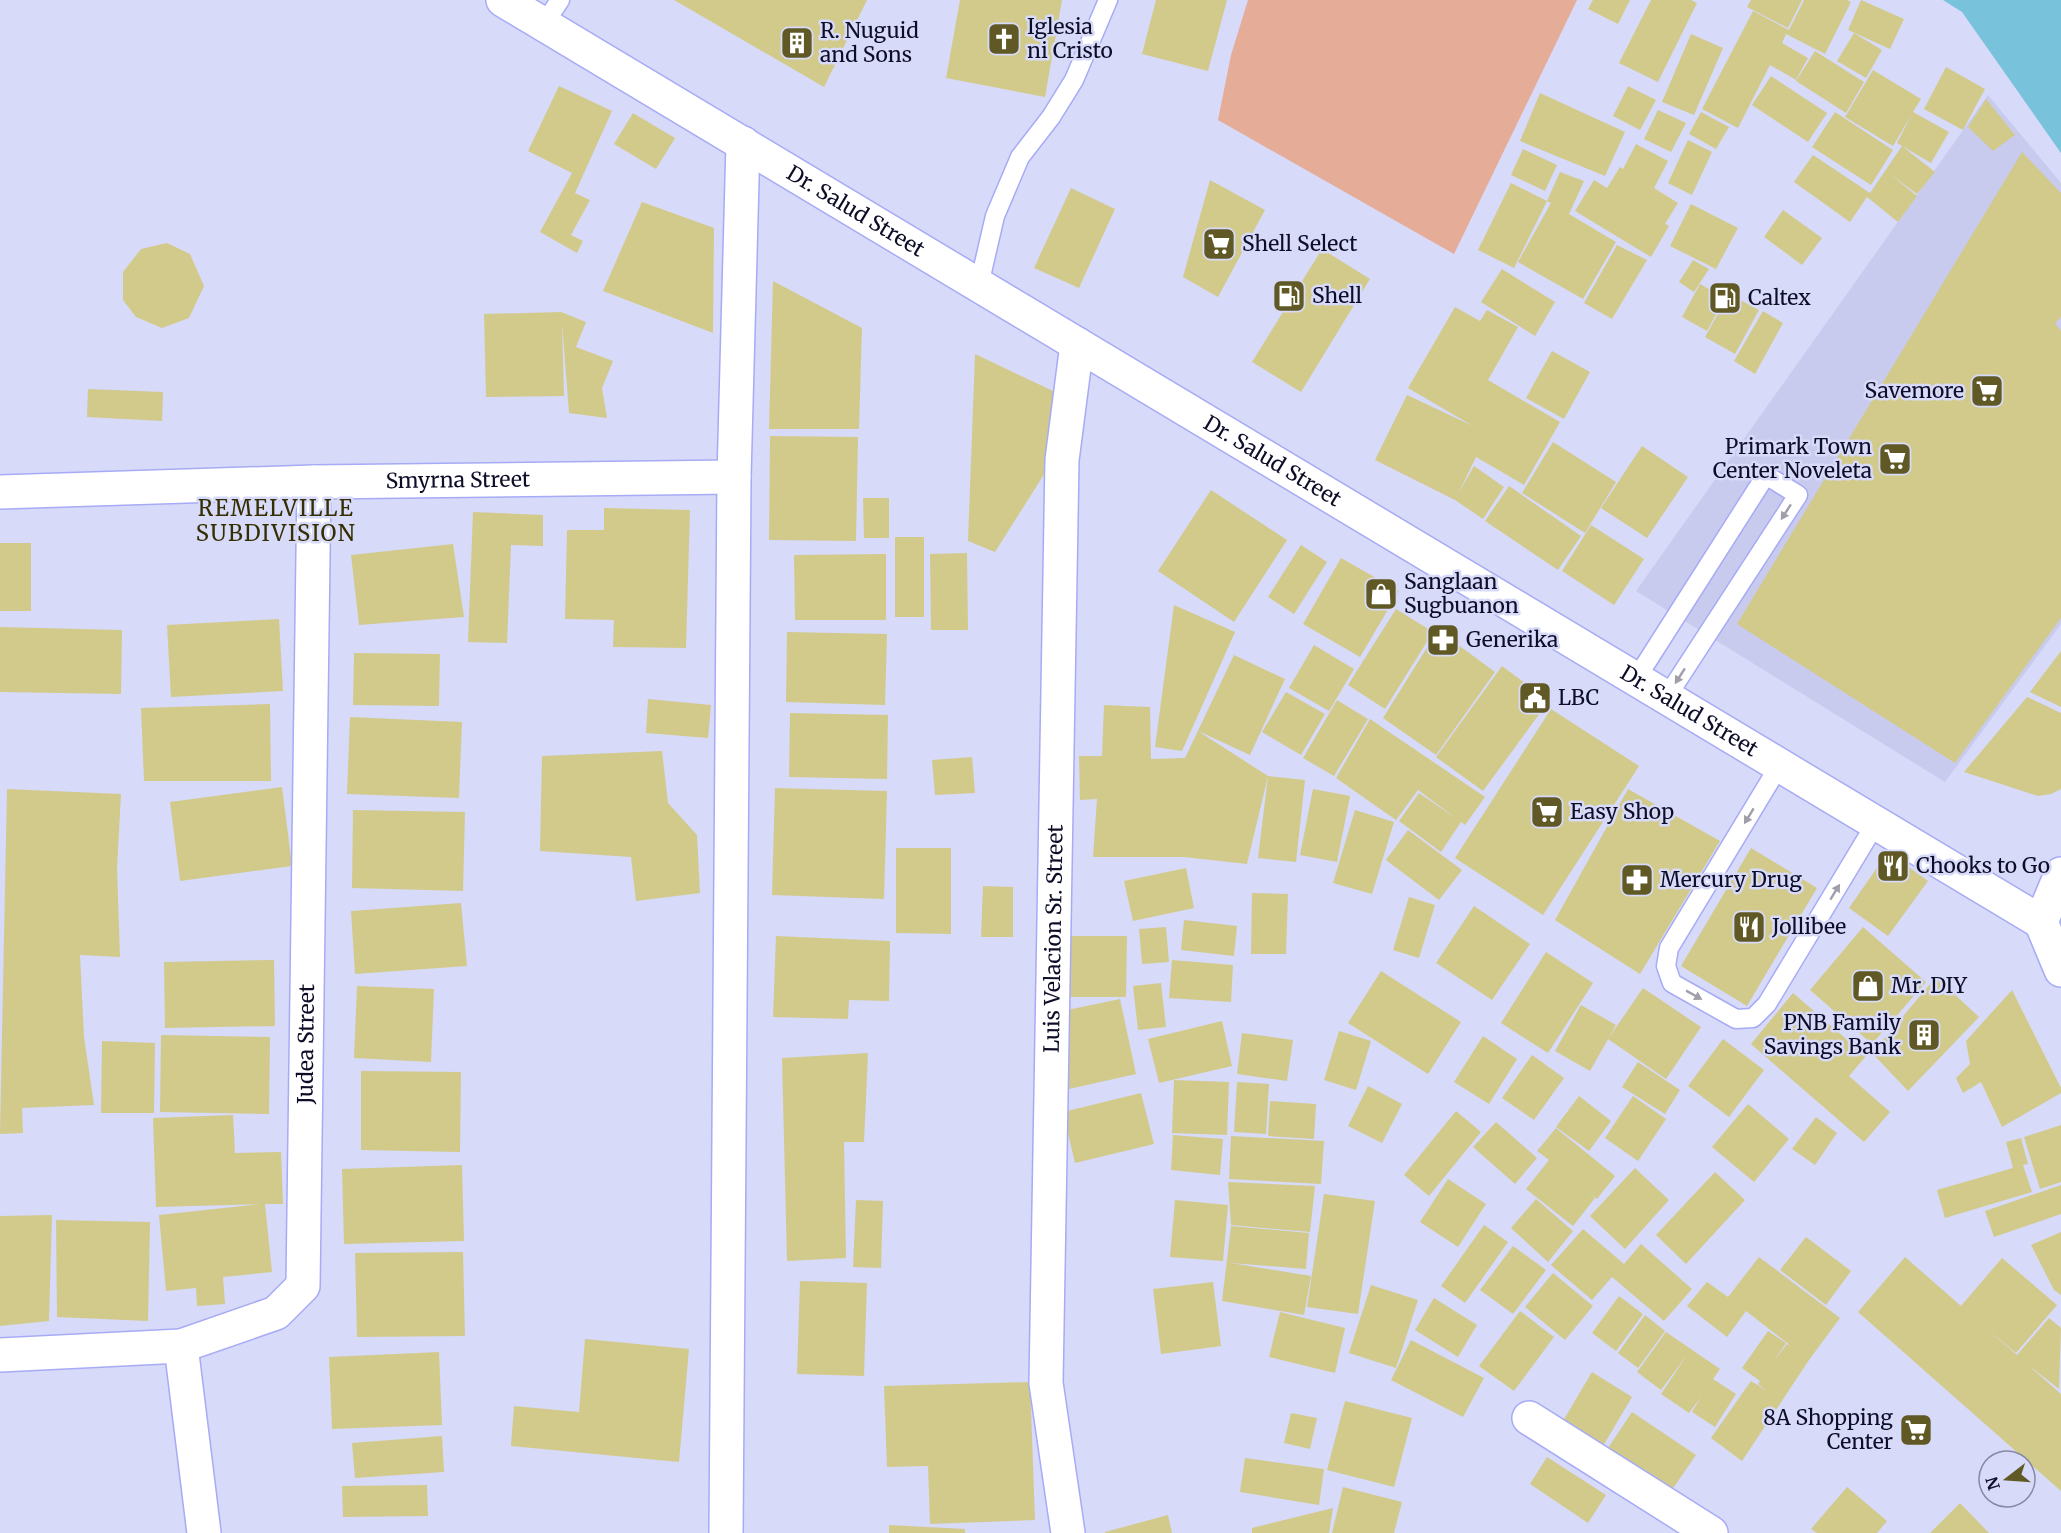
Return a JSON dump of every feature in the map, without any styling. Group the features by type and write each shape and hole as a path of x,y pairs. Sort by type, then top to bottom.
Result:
{"street":[{"name":"Dr. Salud Street","path":"503,0 552,12 743,143 2041,922"},
{"path":"726,1533 734,477 743,143"},
{"name":"Luis Velacion Sr. Street","path":"1068,1533 1046,1383 1062,460 1077,344"},
{"name":"Smyrna Street","path":"0,492 314,482 734,477"},
{"name":"Judea Street","path":"0,1355 181,1346 276,1312 303,1286 314,482"},
{"path":"2061,874 2041,922 2061,970"},
{"path":"181,1346 204,1533"},
{"path":"1529,1418 1711,1533"}],"lane":[{"path":"979,285 994,216 1020,157 1051,117 1074,80 1108,0"},
{"path":"1636,679 1766,475 1798,495 1666,698"},
{"path":"1779,766 1669,948 1666,966 1672,983 1736,1019 1753,1018 1767,1004 1876,824"}],"shaded area":[{"path":"1248,0 1577,0 1454,254 1218,120 1231,55"},
{"path":"1943,0 2061,0 2061,153 1962,12"},
{"name":"Primark Town Center Noveleta","path":"1988,95 2061,183 2061,624 1945,782 1636,591"}],"building":[{"name":"R. Nuguid and Sons","path":"674,0 867,0 824,87"},
{"name":"Iglesia ni Cristo","path":"960,0 1062,0 1045,97 946,78"},
{"path":"1156,0 1227,0 1208,71 1142,54"},
{"path":"1593,0 1630,0 1618,24 1588,9"},
{"path":"1651,0 1691,0 1697,3 1658,82 1619,63"},
{"path":"1751,0 1802,0 1788,28 1747,7"},
{"path":"1804,0 1847,0 1851,2 1825,54 1786,34 1782,43 1808,58 1796,80 1770,65 1738,128 1702,109 1753,11 1789,30"},
{"path":"1861,0 1904,19 1890,49 1848,30"},
{"path":"1854,33 1882,50 1866,78 1837,61"},
{"path":"1691,34 1723,48 1694,115 1662,102"},
{"path":"1815,51 1864,82 1846,113 1796,81"},
{"path":"1946,67 1985,89 1963,130 1924,109"},
{"path":"1873,70 1921,99 1913,112 1949,132 1931,163 1897,143 1912,114 1893,146 1845,117"},
{"path":"1771,76 1827,113 1808,142 1752,105"},
{"path":"559,86 612,111 575,193 590,200 571,235 583,241 577,253 540,232 572,173 528,151"},
{"path":"1628,86 1656,100 1640,130 1613,116"},
{"path":"1540,93 1625,132 1605,176 1520,141"},
{"path":"1986,99 2015,135 1993,151 1968,127"},
{"path":"1658,110 1686,123 1671,152 1644,139"},
{"path":"1701,112 1729,127 1716,149 1689,134"},
{"path":"1835,112 1893,150 1871,185 1812,147"},
{"path":"633,113 675,138 656,169 614,144"},
{"path":"1688,140 1712,152 1692,195 1668,183"},
{"path":"1636,144 1668,161 1654,188 1678,203 1665,224 1669,226 1651,257 1575,211 1594,180 1607,188 1620,167 1623,169"},
{"path":"1902,146 1935,172 1917,194 1890,174 1917,196 1898,222 1867,197 1850,222 1794,182 1813,155 1870,193"},
{"path":"1523,149 1557,165 1545,191 1511,175"},
{"name":"Primark Town Center Noveleta","path":"2022,152 2061,193 2061,317 2055,323 2061,331 2061,618 1955,763 1737,624"},
{"path":"1560,172 1584,181 1569,214 1616,242 1583,299 1518,262 1551,203 1547,201"},
{"name":"Shell Select","path":"1210,180 1265,210 1218,297 1183,277"},
{"path":"1511,183 1547,201 1514,268 1478,250"},
{"path":"1071,188 1115,209 1079,288 1034,268"},
{"path":"642,202 714,228 713,333 603,291"},
{"path":"1691,204 1738,228 1716,269 1670,246"},
{"path":"1783,210 1822,238 1802,265 1764,237"},
{"path":"167,243 190,254 204,286 189,318 162,328 136,317 123,300 123,272 141,249"},
{"path":"1617,245 1647,260 1612,319 1584,303"},
{"path":"1322,249 1370,279 1301,392 1252,362"},
{"path":"1693,260 1709,269 1694,292 1679,282"},
{"path":"1502,269 1555,302 1535,336 1481,302"},
{"path":"773,281 862,328 859,429 769,429"},
{"path":"1700,284 1725,298 1707,331 1682,317"},
{"path":"1729,294 1759,310 1735,354 1705,337"},
{"path":"1455,307 1480,321 1487,310 1518,327 1488,380 1560,422 1524,485 1476,457 1458,494 1474,466 1504,487 1483,519 1455,500 1375,460 1407,395 1473,426 1408,388"},
{"path":"1763,311 1783,323 1755,374 1734,361"},
{"path":"561,312 586,322 576,347 613,361 602,388 607,418 569,413 562,323 564,396 486,397 484,314"},
{"path":"1552,351 1590,372 1564,419 1526,398"},
{"path":"975,354 1053,391 1048,468 995,552 968,541"},
{"path":"88,389 163,392 162,421 87,417"},
{"path":"770,436 858,437 856,541 769,540"},
{"path":"1553,442 1616,482 1585,533 1522,493"},
{"path":"1642,446 1688,477 1647,538 1601,508"},
{"path":"1509,486 1581,536 1558,570 1485,521"},
{"path":"1211,490 1287,540 1234,622 1158,571"},
{"path":"863,498 889,498 889,538 864,538"},
{"path":"604,508 690,510 686,648 613,647 614,620 565,619 567,530 604,530"},
{"path":"473,512 543,515 543,546 511,545 507,643 468,642"},
{"path":"1591,525 1644,559 1614,605 1562,571"},
{"path":"895,537 924,537 924,617 895,617"},
{"path":"0,543 31,543 31,611 0,611"},
{"path":"453,544 464,617 359,625 351,555"},
{"path":"1301,545 1327,562 1294,614 1268,597"},
{"path":"967,553 968,630 931,630 930,554"},
{"path":"886,554 886,620 795,620 794,555"},
{"path":"1341,558 1399,591 1360,657 1303,624"},
{"path":"1174,605 1235,632 1182,751 1155,747"},
{"path":"1396,609 1433,632 1385,709 1348,685"},
{"path":"279,619 283,691 171,697 167,625"},
{"path":"0,627 122,630 121,694 0,692"},
{"path":"1438,630 1495,672 1436,755 1383,718"},
{"path":"787,632 887,634 885,705 786,702"},
{"path":"1314,645 1354,669 1329,711 1289,688"},
{"path":"2061,651 2061,707 2030,692"},
{"path":"354,653 440,654 439,706 353,705"},
{"path":"1234,655 1285,679 1250,755 1198,731 1268,776 1247,864 1184,857 1093,857 1097,799 1080,800 1079,756 1102,756 1104,705 1150,707 1151,759 1185,758"},
{"path":"1502,666 1549,701 1483,791 1436,757"},
{"path":"1286,692 1325,714 1301,755 1262,732"},
{"path":"2027,697 2061,713 2061,789 2051,794 2038,796 1964,772"},
{"path":"648,699 711,705 708,738 646,733"},
{"path":"1337,700 1368,719 1334,776 1303,758"},
{"path":"270,704 271,781 144,781 141,708"},
{"name":"Easy Shop","path":"1551,709 1639,766 1543,915 1455,858"},
{"path":"790,713 888,715 887,779 789,777"},
{"path":"350,717 462,722 459,798 347,794"},
{"path":"1370,719 1485,797 1465,825 1461,822 1441,852 1399,821 1419,793 1457,819 1418,790 1396,820 1336,778"},
{"path":"662,751 668,803 697,835 700,893 636,901 631,857 540,851 542,756"},
{"path":"972,757 975,793 935,795 932,760"},
{"path":"1268,776 1305,780 1296,862 1258,858"},
{"path":"282,787 292,866 180,881 170,802"},
{"path":"775,788 887,791 884,899 772,895"},
{"path":"7,789 121,794 117,868 120,957 80,955 84,1037 94,1105 22,1108 23,1133 0,1134"},
{"path":"1313,789 1350,796 1337,862 1300,855"},
{"name":"Mercury Drug","path":"1628,789 1720,841 1640,974 1555,920"},
{"path":"353,810 465,812 463,891 352,888"},
{"path":"1355,810 1394,822 1372,894 1333,883"},
{"path":"1408,830 1462,870 1439,900 1386,860"},
{"path":"896,848 951,848 951,934 896,933"},
{"name":"Jollibee","path":"1751,848 1817,888 1747,1006 1681,966"},
{"path":"1888,852 1928,881 1888,936 1849,908"},
{"path":"1186,868 1194,908 1133,921 1124,881"},
{"path":"983,886 1013,887 1013,937 981,937"},
{"path":"1252,893 1288,894 1286,954 1251,954"},
{"path":"1409,897 1435,905 1419,958 1393,950"},
{"path":"461,903 467,966 355,974 351,911"},
{"path":"1474,906 1530,944 1492,1000 1436,963"},
{"path":"1184,920 1237,926 1234,956 1181,950"},
{"path":"1166,927 1169,962 1142,964 1139,929"},
{"name":"Mr. DIY","path":"1863,927 1926,982 1872,1044 1810,990"},
{"path":"776,936 890,941 889,1001 849,1000 848,1019 773,1017"},
{"path":"1066,936 1127,936 1126,997 1065,997"},
{"path":"1546,952 1593,983 1548,1053 1501,1023"},
{"path":"274,960 275,1026 165,1028 164,962"},
{"path":"1172,960 1233,965 1231,1002 1169,998"},
{"path":"1381,971 1461,1022 1428,1074 1348,1023"},
{"name":"PNB Family Savings Bank","path":"1936,977 1979,1017 1908,1091 1872,1053"},
{"path":"1161,983 1166,1027 1138,1030 1133,986"},
{"path":"357,986 434,989 431,1062 354,1058"},
{"path":"1643,988 1701,1027 1666,1079 1608,1039"},
{"path":"2012,990 2061,1088 2061,1093 2002,1127 1981,1082 1963,1093 1956,1078 1970,1064 1966,1041"},
{"path":"1793,993 1866,1056 1849,1076 1890,1112 1864,1142 1751,1044"},
{"path":"1120,999 1136,1074 1069,1089 1053,1013"},
{"path":"1581,1005 1616,1025 1590,1071 1555,1051"},
{"path":"1222,1021 1232,1066 1159,1083 1148,1039"},
{"path":"1339,1031 1371,1041 1356,1090 1324,1080"},
{"path":"1242,1033 1293,1040 1287,1081 1237,1074"},
{"path":"161,1035 270,1037 269,1114 160,1112"},
{"path":"1483,1036 1517,1059 1489,1104 1454,1082"},
{"path":"1723,1039 1764,1070 1729,1117 1688,1086"},
{"path":"102,1041 155,1043 154,1113 101,1113"},
{"path":"868,1053 864,1142 844,1142 846,1258 787,1261 782,1058"},
{"path":"1532,1055 1564,1078 1534,1120 1502,1098"},
{"path":"1638,1062 1680,1090 1665,1114 1622,1087"},
{"path":"361,1071 461,1072 460,1152 361,1150"},
{"path":"1174,1080 1229,1082 1227,1135 1172,1133"},
{"path":"1237,1082 1269,1084 1266,1134 1234,1132"},
{"path":"1368,1086 1402,1104 1382,1143 1348,1126"},
{"path":"1141,1093 1154,1144 1075,1163 1063,1112"},
{"path":"1579,1096 1611,1121 1589,1151 1556,1127"},
{"path":"1633,1096 1666,1119 1638,1161 1605,1138"},
{"path":"1270,1101 1316,1104 1314,1139 1268,1136"},
{"path":"1748,1104 1789,1139 1754,1182 1712,1147"},
{"path":"1456,1111 1481,1132 1429,1196 1404,1175"},
{"path":"233,1115 235,1153 281,1152 283,1204 265,1204 272,1272 223,1277 225,1304 197,1306 196,1288 166,1291 159,1215 261,1204 156,1207 153,1118"},
{"path":"1816,1117 1837,1133 1815,1165 1792,1149"},
{"path":"1496,1122 1537,1158 1515,1184 1473,1147"},
{"path":"2061,1125 2061,1182 2040,1189 2024,1137"},
{"path":"1556,1128 1615,1176 1597,1199 1587,1191 1595,1198 1573,1226 1526,1189 1549,1160 1537,1151"},
{"path":"1173,1135 1223,1139 1220,1175 1171,1170"},
{"path":"1231,1136 1324,1141 1321,1184 1229,1179"},
{"path":"2021,1138 2028,1164 2023,1165 2032,1192 1945,1218 1937,1190 2013,1168 2006,1142"},
{"path":"462,1165 464,1241 344,1244 342,1169"},
{"path":"1635,1168 1669,1200 1625,1249 1590,1216"},
{"path":"1715,1172 1745,1200 1686,1264 1656,1235"},
{"path":"1448,1179 1486,1204 1458,1247 1420,1222"},
{"path":"1228,1182 1315,1186 1310,1232 1231,1225"},
{"path":"2061,1185 2061,1214 1994,1237 1985,1211"},
{"path":"1324,1194 1375,1201 1358,1314 1307,1307"},
{"path":"1536,1199 1573,1231 1548,1262 1511,1228"},
{"path":"856,1200 883,1201 881,1268 853,1267"},
{"path":"1175,1200 1228,1205 1223,1261 1170,1257"},
{"path":"52,1215 49,1321 0,1326 0,1216"},
{"path":"56,1220 150,1222 148,1321 57,1317"},
{"path":"1484,1225 1508,1242 1465,1303 1441,1286"},
{"path":"1231,1226 1309,1233 1306,1269 1231,1263 1311,1276 1304,1315 1222,1301"},
{"path":"1583,1229 1624,1264 1641,1244 1692,1289 1664,1321 1612,1277 1592,1300 1551,1265"},
{"path":"2061,1232 2061,1295 2054,1290 2031,1245"},
{"path":"1806,1237 1851,1271 1826,1305 1780,1270"},
{"path":"1513,1246 1546,1270 1513,1314 1480,1290"},
{"path":"463,1252 465,1336 357,1337 355,1253"},
{"path":"1759,1257 1840,1318 1809,1360 1742,1461 1711,1438 1751,1381 1767,1391 1758,1384 1760,1381 1742,1368 1768,1331 1786,1343 1774,1361 1787,1344 1791,1346 1746,1311 1727,1337 1687,1306 1707,1282 1728,1297"},
{"path":"1905,1257 1961,1306 2002,1258 2057,1305 2016,1353 1987,1329 2017,1355 2049,1318 2061,1328 2059,1389 2028,1365 2061,1394 2061,1491 2037,1470 2037,1449 2013,1449 1858,1312"},
{"path":"1553,1273 1593,1306 1565,1340 1525,1307"},
{"path":"800,1281 867,1283 864,1376 797,1374"},
{"path":"1213,1282 1221,1346 1161,1354 1153,1289"},
{"path":"1371,1285 1418,1300 1396,1368 1349,1353"},
{"path":"1619,1296 1643,1314 1616,1351 1592,1333"},
{"path":"1434,1298 1477,1325 1458,1357 1415,1330"},
{"path":"1520,1311 1554,1337 1514,1391 1479,1366"},
{"path":"1280,1312 1345,1328 1335,1373 1269,1357"},
{"path":"1645,1315 1665,1331 1638,1368 1618,1353"},
{"path":"1666,1332 1720,1369 1713,1379 1736,1394 1715,1427 1692,1412 1701,1397 1689,1413 1661,1394 1687,1355 1661,1390 1637,1372"},
{"path":"585,1339 689,1349 679,1462 511,1446 514,1406 579,1412"},
{"path":"1411,1340 1484,1378 1463,1417 1391,1380"},
{"path":"439,1352 442,1425 332,1429 329,1357"},
{"path":"1592,1372 1632,1397 1603,1446 1563,1421"},
{"path":"1030,1382 1035,1520 930,1524 928,1466 887,1467 884,1386"},
{"path":"1345,1401 1412,1418 1394,1487 1327,1470"},
{"path":"1632,1412 1696,1455 1667,1497 1604,1454"},
{"path":"1291,1413 1317,1418 1310,1449 1284,1443"},
{"path":"442,1436 444,1472 355,1478 352,1443"},
{"path":"1547,1457 1606,1495 1588,1523 1530,1484"},
{"path":"1245,1458 1324,1469 1319,1505 1240,1492"},
{"path":"427,1485 428,1516 343,1517 342,1486"},
{"path":"1343,1487 1402,1502 1394,1533 1332,1533"},
{"path":"1847,1487 1887,1521 1877,1533 1817,1533 1811,1529"},
{"path":"1960,1503 1989,1533 1930,1533"},
{"path":"1333,1508 1329,1533 1252,1533 1252,1528"},
{"path":"1168,1515 1172,1533 1105,1533 1105,1532"},
{"path":"889,1525 965,1529 965,1533 889,1533"}],"place":[{"name":"Iglesia ni Cristo","path":"1004,39"},
{"name":"R. Nuguid and Sons","path":"797,43"},
{"name":"Shell Select","path":"1219,244"},
{"name":"Shell","path":"1289,296"},
{"name":"Caltex","path":"1725,298"},
{"name":"Savemore","path":"1987,391"},
{"name":"Primark Town Center Noveleta","path":"1895,459"},
{"name":"Sanglaan Sugbuanon","path":"1381,594"},
{"name":"Generika","path":"1443,640"},
{"name":"LBC","path":"1535,698"},
{"name":"Easy Shop","path":"1547,812"},
{"name":"Chooks to Go","path":"1893,866"},
{"name":"Mercury Drug","path":"1637,880"},
{"name":"Jollibee","path":"1749,927"},
{"name":"Mr. DIY","path":"1868,986"},
{"name":"PNB Family Savings Bank","path":"1924,1035"},
{"name":"8A Shopping Center","path":"1916,1430"}],"district":[{"name":"REMELVILLE SUBDIVISION","path":"276,520"}]}
